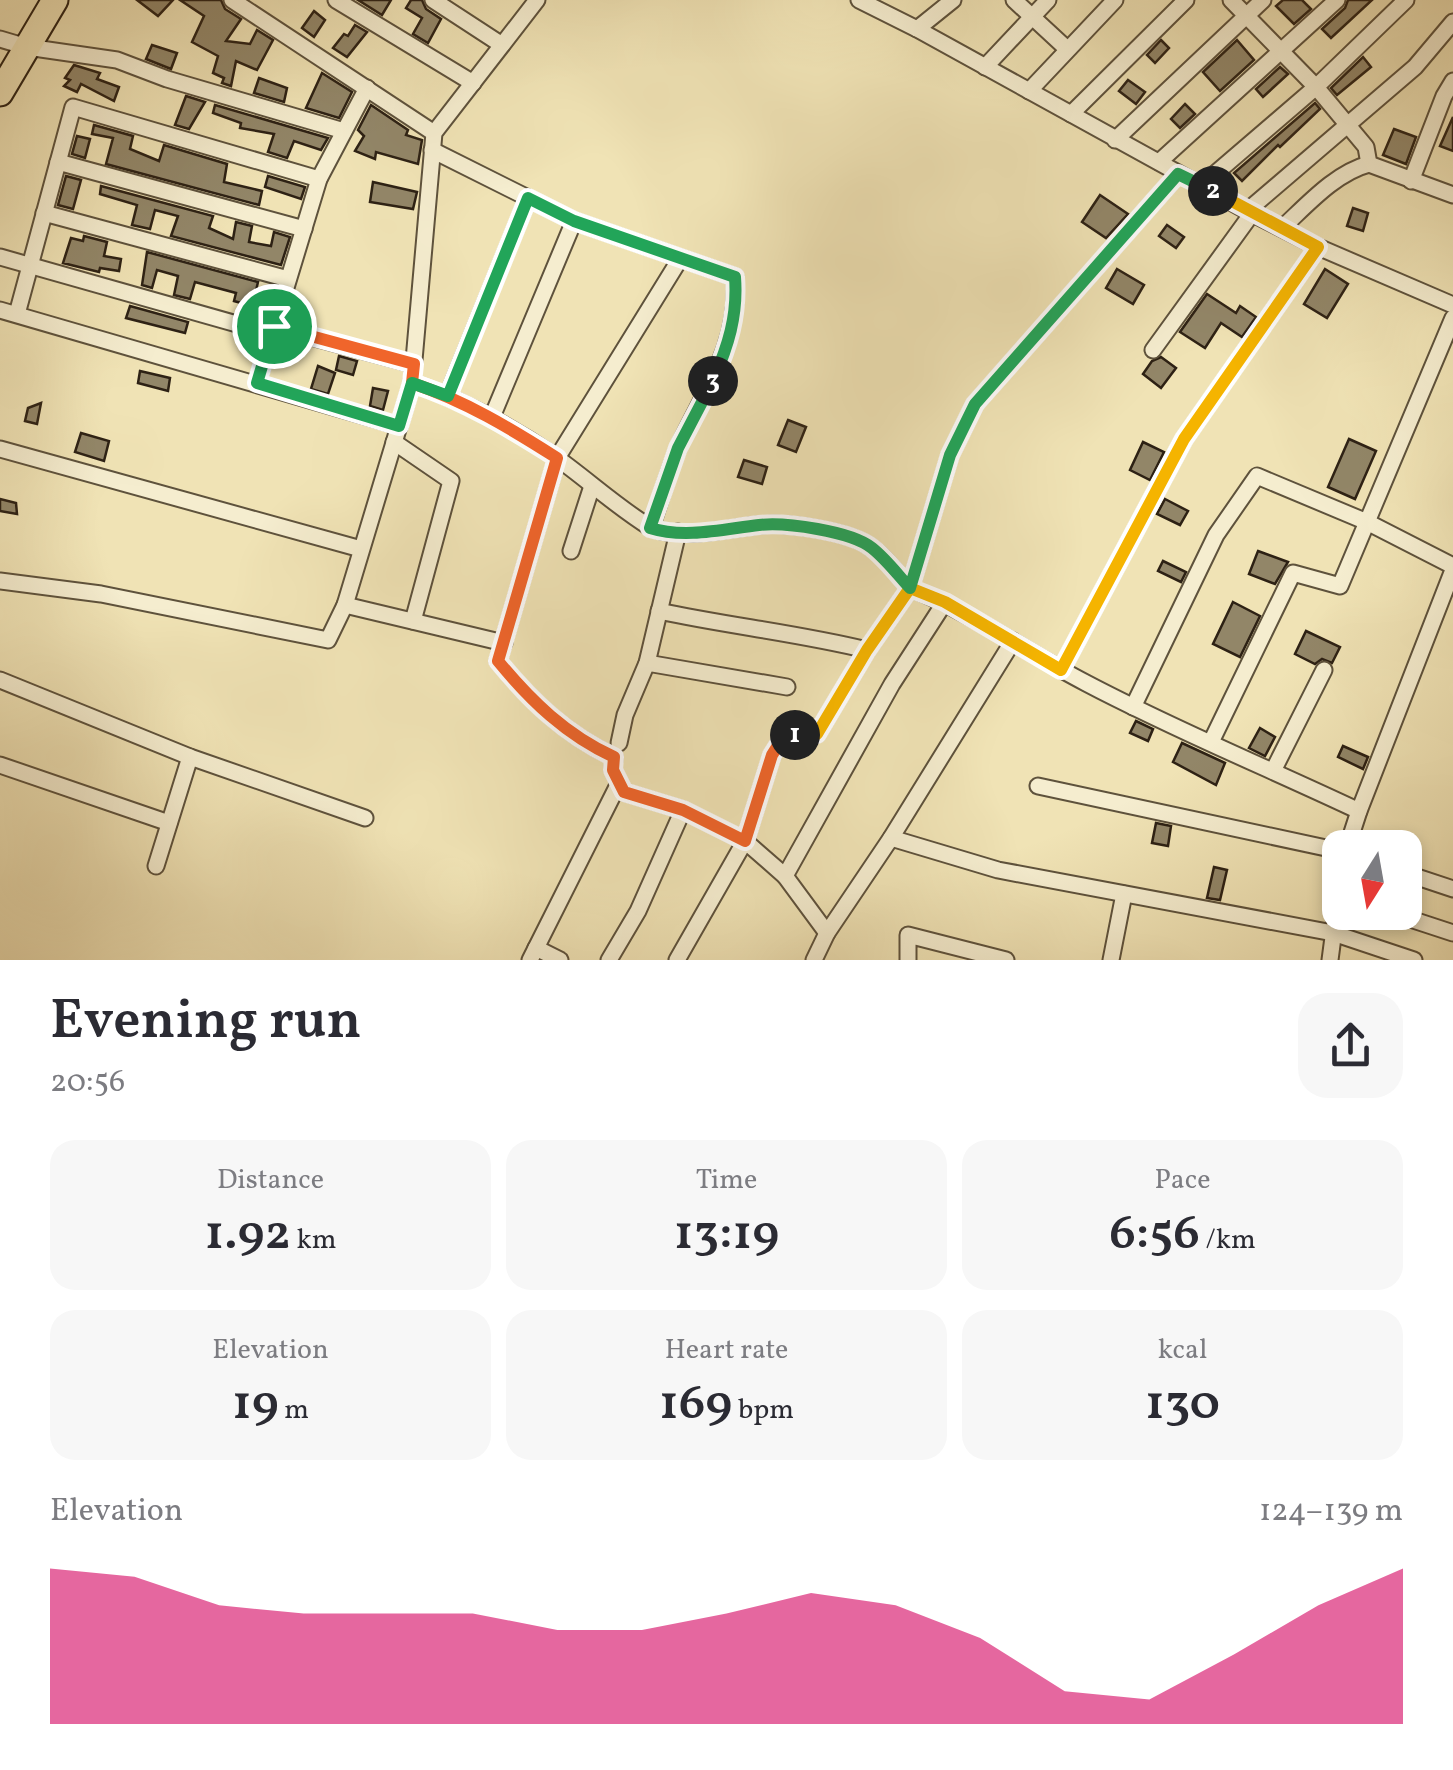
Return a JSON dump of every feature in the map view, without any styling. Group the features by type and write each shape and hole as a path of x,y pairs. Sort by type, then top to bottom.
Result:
{"main road":[{"path":"0,92 9,47 36,0"},
{"path":"9,47 55,0"}],"street":[{"path":"336,0 473,83"},
{"path":"433,0 502,45"},
{"path":"0,581 101,594 328,640 345,605 412,383 434,133 538,0"},
{"path":"859,0 883,5 917,29 1115,140 1318,247 1453,305"},
{"path":"917,29 953,0"},
{"path":"1014,0 1067,49"},
{"path":"984,67 1048,0"},
{"path":"1030,91 1115,0"},
{"path":"1071,114 1186,0"},
{"path":"1231,0 1316,87 1366,147 1369,164"},
{"path":"1115,140 1263,0"},
{"path":"1159,162 1337,0"},
{"path":"1202,184 1316,87 1406,0"},
{"path":"241,2 434,133"},
{"path":"1154,350 1250,212 1414,67 1453,22"},
{"path":"9,47 118,60 168,80 344,131"},
{"path":"1411,181 1453,81"},
{"path":"257,383 319,180 366,88"},
{"path":"17,314 73,107 319,180"},
{"path":"432,150 574,221 735,277 737,305 729,344 678,448 650,528"},
{"path":"58,162 304,229"},
{"path":"1282,228 1343,176 1369,164 1453,195"},
{"path":"677,960 745,841 758,795 784,736 817,734 910,588 950,455 975,404 1178,174"},
{"path":"448,396 528,198"},
{"path":"44,213 288,280"},
{"path":"492,417 574,221"},
{"path":"1061,670 1184,439 1318,247"},
{"path":"0,257 414,364"},
{"path":"680,259 557,458 498,661 550,718 614,757 613,770 624,792 683,810 745,841 785,876 828,932"},
{"path":"0,310 257,383 396,434 451,481 413,621"},
{"path":"1211,742 1293,573 1340,586 1453,318"},
{"path":"412,383 492,417 557,458 650,528 717,532 764,524 807,526 870,545 910,588 945,602 1133,707 1359,811"},
{"path":"0,449 362,549"},
{"path":"1133,707 1216,535 1257,476 1367,522 1453,568 1353,830"},
{"path":"571,552 592,486"},
{"path":"619,743 635,687 647,662 678,532"},
{"path":"785,876 892,684 945,602"},
{"path":"345,605 504,643"},
{"path":"659,611 867,650"},
{"path":"814,960 1013,642"},
{"path":"647,662 787,687"},
{"path":"1273,771 1324,670"},
{"path":"0,680 190,758 365,818"},
{"path":"156,866 190,758"},
{"path":"0,764 169,823"},
{"path":"560,960 533,954 620,783"},
{"path":"1038,786 1322,847"},
{"path":"609,960 638,910 683,810"},
{"path":"891,838 998,870 1333,934 1414,960"},
{"path":"1422,878 1453,889"},
{"path":"1111,960 1124,894"},
{"path":"1422,923 1453,933"},
{"path":"1330,960 1334,930"},
{"path":"908,960 908,935 1006,960"}],"building":[{"path":"137,0 173,0 158,16"},
{"path":"180,0 221,0 225,9 241,19 226,41 250,44 257,30 273,40 257,70 236,61 231,86 222,83 224,78 213,73 218,56 192,42 204,16"},
{"path":"358,0 391,0 382,15"},
{"path":"411,0 422,0 426,9 441,19 428,43 413,34 422,18 406,8"},
{"path":"1283,0 1302,0 1311,9 1294,24 1276,6"},
{"path":"1348,0 1372,0 1331,38 1322,29 1345,8"},
{"path":"314,11 325,20 314,37 302,28"},
{"path":"355,25 367,32 347,57 333,48"},
{"path":"1161,40 1169,48 1155,63 1147,55"},
{"path":"1237,40 1254,60 1220,91 1203,72"},
{"path":"152,45 177,53 171,69 146,59"},
{"path":"1363,57 1371,67 1337,95 1331,88"},
{"path":"74,65 100,73 97,79 119,87 114,101 81,84 77,92 64,86"},
{"path":"1280,67 1288,74 1263,97 1256,89"},
{"path":"322,73 352,92 339,118 306,108"},
{"path":"259,78 287,88 284,102 254,93"},
{"path":"1128,80 1145,92 1136,104 1119,91"},
{"path":"186,96 205,102 189,129 175,125"},
{"path":"1315,103 1320,109 1242,181 1234,173"},
{"path":"1185,104 1195,114 1180,128 1171,119"},
{"path":"215,105 328,138 321,150 294,141 287,158 268,152 274,134 240,128 241,123 213,113"},
{"path":"371,105 408,130 406,135 422,140 418,164 376,152 375,159 355,151 364,136 358,130"},
{"path":"1453,117 1453,151 1440,146"},
{"path":"94,125 133,136 130,149 159,161 164,145 227,164 224,182 262,191 259,205 106,164 113,138 92,134"},
{"path":"1394,129 1416,137 1406,164 1383,155"},
{"path":"77,136 90,139 85,158 72,154"},
{"path":"66,176 81,180 73,209 58,205"},
{"path":"268,176 305,187 301,199 265,187"},
{"path":"373,182 417,192 413,209 370,202"},
{"path":"101,186 213,216 209,228 233,239 236,222 252,226 249,242 271,246 274,232 290,237 281,265 171,236 178,216 155,210 150,229 132,225 137,205 100,194"},
{"path":"1100,195 1128,214 1106,238 1082,222"},
{"path":"1353,208 1368,213 1363,231 1347,226"},
{"path":"1167,225 1184,237 1176,248 1159,236"},
{"path":"84,236 107,242 104,256 121,259 119,271 100,268 99,272 63,263 71,238 83,241"},
{"path":"147,252 258,282 255,295 271,299 264,320 241,314 245,304 234,301 236,293 195,282 190,299 174,295 178,276 157,270 152,288 142,285"},
{"path":"1117,269 1144,285 1133,304 1106,288"},
{"path":"1325,269 1348,284 1327,318 1304,304"},
{"path":"1207,294 1236,313 1240,306 1256,317 1242,337 1221,323 1205,348 1180,332"},
{"path":"130,306 188,322 185,333 126,318"},
{"path":"339,356 357,361 353,375 336,370"},
{"path":"1161,357 1176,368 1161,388 1143,374 1152,361"},
{"path":"318,366 335,373 328,394 311,389"},
{"path":"140,371 170,378 168,391 138,383"},
{"path":"373,388 388,391 383,410 370,406"},
{"path":"41,403 37,424 25,421 28,408"},
{"path":"788,420 806,427 796,452 778,445"},
{"path":"81,433 109,441 104,461 75,452"},
{"path":"1349,439 1376,451 1355,499 1328,487"},
{"path":"1143,442 1164,452 1150,480 1130,470"},
{"path":"744,460 767,467 762,484 738,477"},
{"path":"0,499 16,503 17,514 0,511"},
{"path":"1165,499 1188,511 1180,525 1157,514"},
{"path":"1258,551 1288,562 1275,584 1249,574"},
{"path":"1163,561 1186,572 1181,582 1158,571"},
{"path":"1233,602 1260,616 1240,657 1213,644"},
{"path":"1306,631 1340,647 1332,663 1322,659 1315,664 1295,654"},
{"path":"1136,721 1153,729 1148,741 1130,733"},
{"path":"1260,728 1275,737 1265,756 1249,748"},
{"path":"1182,743 1225,763 1216,785 1173,762"},
{"path":"1343,746 1368,757 1363,769 1338,757"},
{"path":"1156,823 1171,826 1168,846 1152,843"},
{"path":"1214,867 1227,870 1220,900 1207,898"}],"route":[{"path":"274,326 257,383 399,426 412,383 448,396 528,198 574,221 735,277 737,305 729,344 678,448 650,528 662,532 717,532 764,524 807,526 870,545 910,588 950,455 975,404 1178,174 1318,247 1184,439 1061,670 945,602 910,588 817,734 784,736 772,755 745,841 683,810 624,792 613,770 614,757 550,718 498,661 557,458 492,417 412,383 414,364 274,326"}]}
